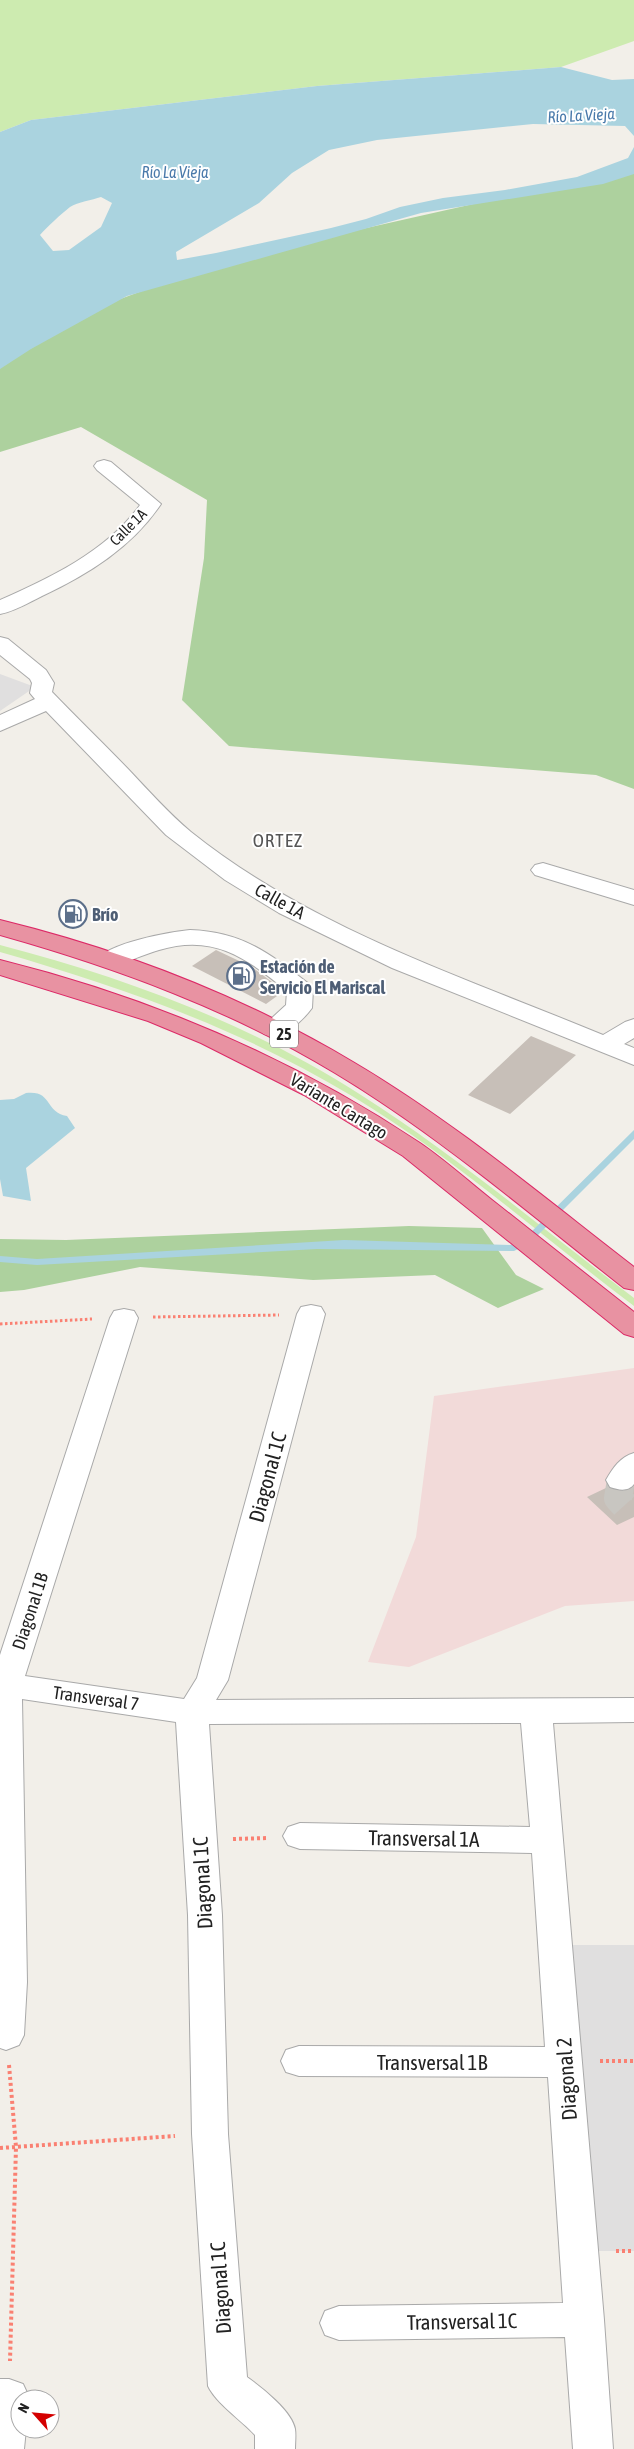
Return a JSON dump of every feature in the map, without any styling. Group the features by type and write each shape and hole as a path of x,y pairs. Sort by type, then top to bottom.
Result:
{"highway":[{"name":"Variante Cartago","path":"0,927 109,960 192,992 274,1029 345,1069 433,1127 634,1281"},
{"name":"Variante Cartago","path":"0,967 102,997 157,1016 262,1062 313,1089 412,1150 634,1327"}],"street":[{"name":"Calle 1A","path":"0,608 48,587 102,553 145,515 151,504 104,466"},
{"name":"Calle 1A","path":"0,644 38,675 43,683 41,693 152,809 183,838 250,885 305,916 420,972 606,1044 634,1057"},
{"path":"3,720 48,701"},
{"path":"543,870 634,898"},
{"path":"109,960 145,944 196,936 241,947 300,989 299,1008 274,1029"},
{"path":"606,1044 634,1027"},
{"name":"Diagonal 1C","path":"275,2449 275,2428 246,2399 228,2386 210,2134 205,1915 192,1712 212,1680 311,1314"},
{"name":"Diagonal 1B","path":"6,2035 9,1982 3,1685 124,1318"},
{"name":"Transversal 7","path":"3,1685 192,1712 634,1710"},
{"name":"Diagonal 2","path":"536,1710 548,1840 594,2449"},
{"name":"Transversal 1A","path":"300,1836 548,1840"},
{"name":"Transversal 1B","path":"299,2061 565,2062"},
{"name":"Transversal 1C","path":"339,2323 585,2320"},
{"path":"4,2397 4,2449"}],"path":[{"path":"200,1841 300,1836"},
{"path":"4,2397 16,2147 6,2035"},
{"path":"0,2148 210,2134"}],"shaded area":[{"path":"0,674 35,687 0,711"},
{"path":"634,1368 634,1601 565,1606 409,1667 368,1662 416,1537 434,1396"},
{"path":"555,1945 634,1945 634,2251 578,2251"}],"green space":[{"path":"0,0 634,0 634,41 561,67 317,86 31,120 0,132"},
{"path":"634,168 634,789 596,775 229,746 182,700 204,558 207,500 81,427 0,452 0,346 53,324 228,259"},
{"path":"0,945 94,972 141,988 231,1025 276,1046 319,1070 397,1118 466,1168 634,1298 634,1306 496,1197 425,1144 389,1119 310,1072 224,1030 181,1012 92,980 0,952"},
{"path":"409,1226 482,1228 516,1275 544,1289 498,1308 435,1275 313,1280 140,1267 24,1290 0,1292 0,1239 66,1240"}],"water":[{"name":"Río La Vieja","path":"561,67 612,80 634,79 634,136 625,126 533,124 377,140 329,150 292,173 259,203 176,252 177,260 331,228 366,219 400,207 443,198 505,190 577,177 628,158 634,147 634,174 603,184 421,213 127,296 31,349 0,369 0,132 31,120 317,86","holes":["101,197 112,203 101,227 69,250 53,251 40,235 73,205"]},
{"path":"26,1093 41,1095 55,1110 67,1116 75,1128 26,1168 31,1201 3,1196 0,1179 0,1100 14,1099"},
{"path":"634,1130 634,1139 530,1243 514,1251 317,1249 37,1265 0,1262 0,1256 37,1259 344,1240 510,1245 526,1237"}],"building":[{"name":"Estación de Servicio El Mariscal","path":"216,950 252,967 284,991 266,1004 192,966"},
{"path":"531,1036 576,1055 510,1114 468,1095"},
{"path":"608,1487 623,1492 634,1487 634,1517 617,1525 587,1497"}],"tunnel":[{"path":"621,1480 618,1498 628,1509 634,1511"}],"place":[{"name":"Brío","path":"73,914"},
{"name":"Estación de Servicio El Mariscal","path":"241,976"}],"district":[{"name":"ORTEZ","path":"278,840"}]}
